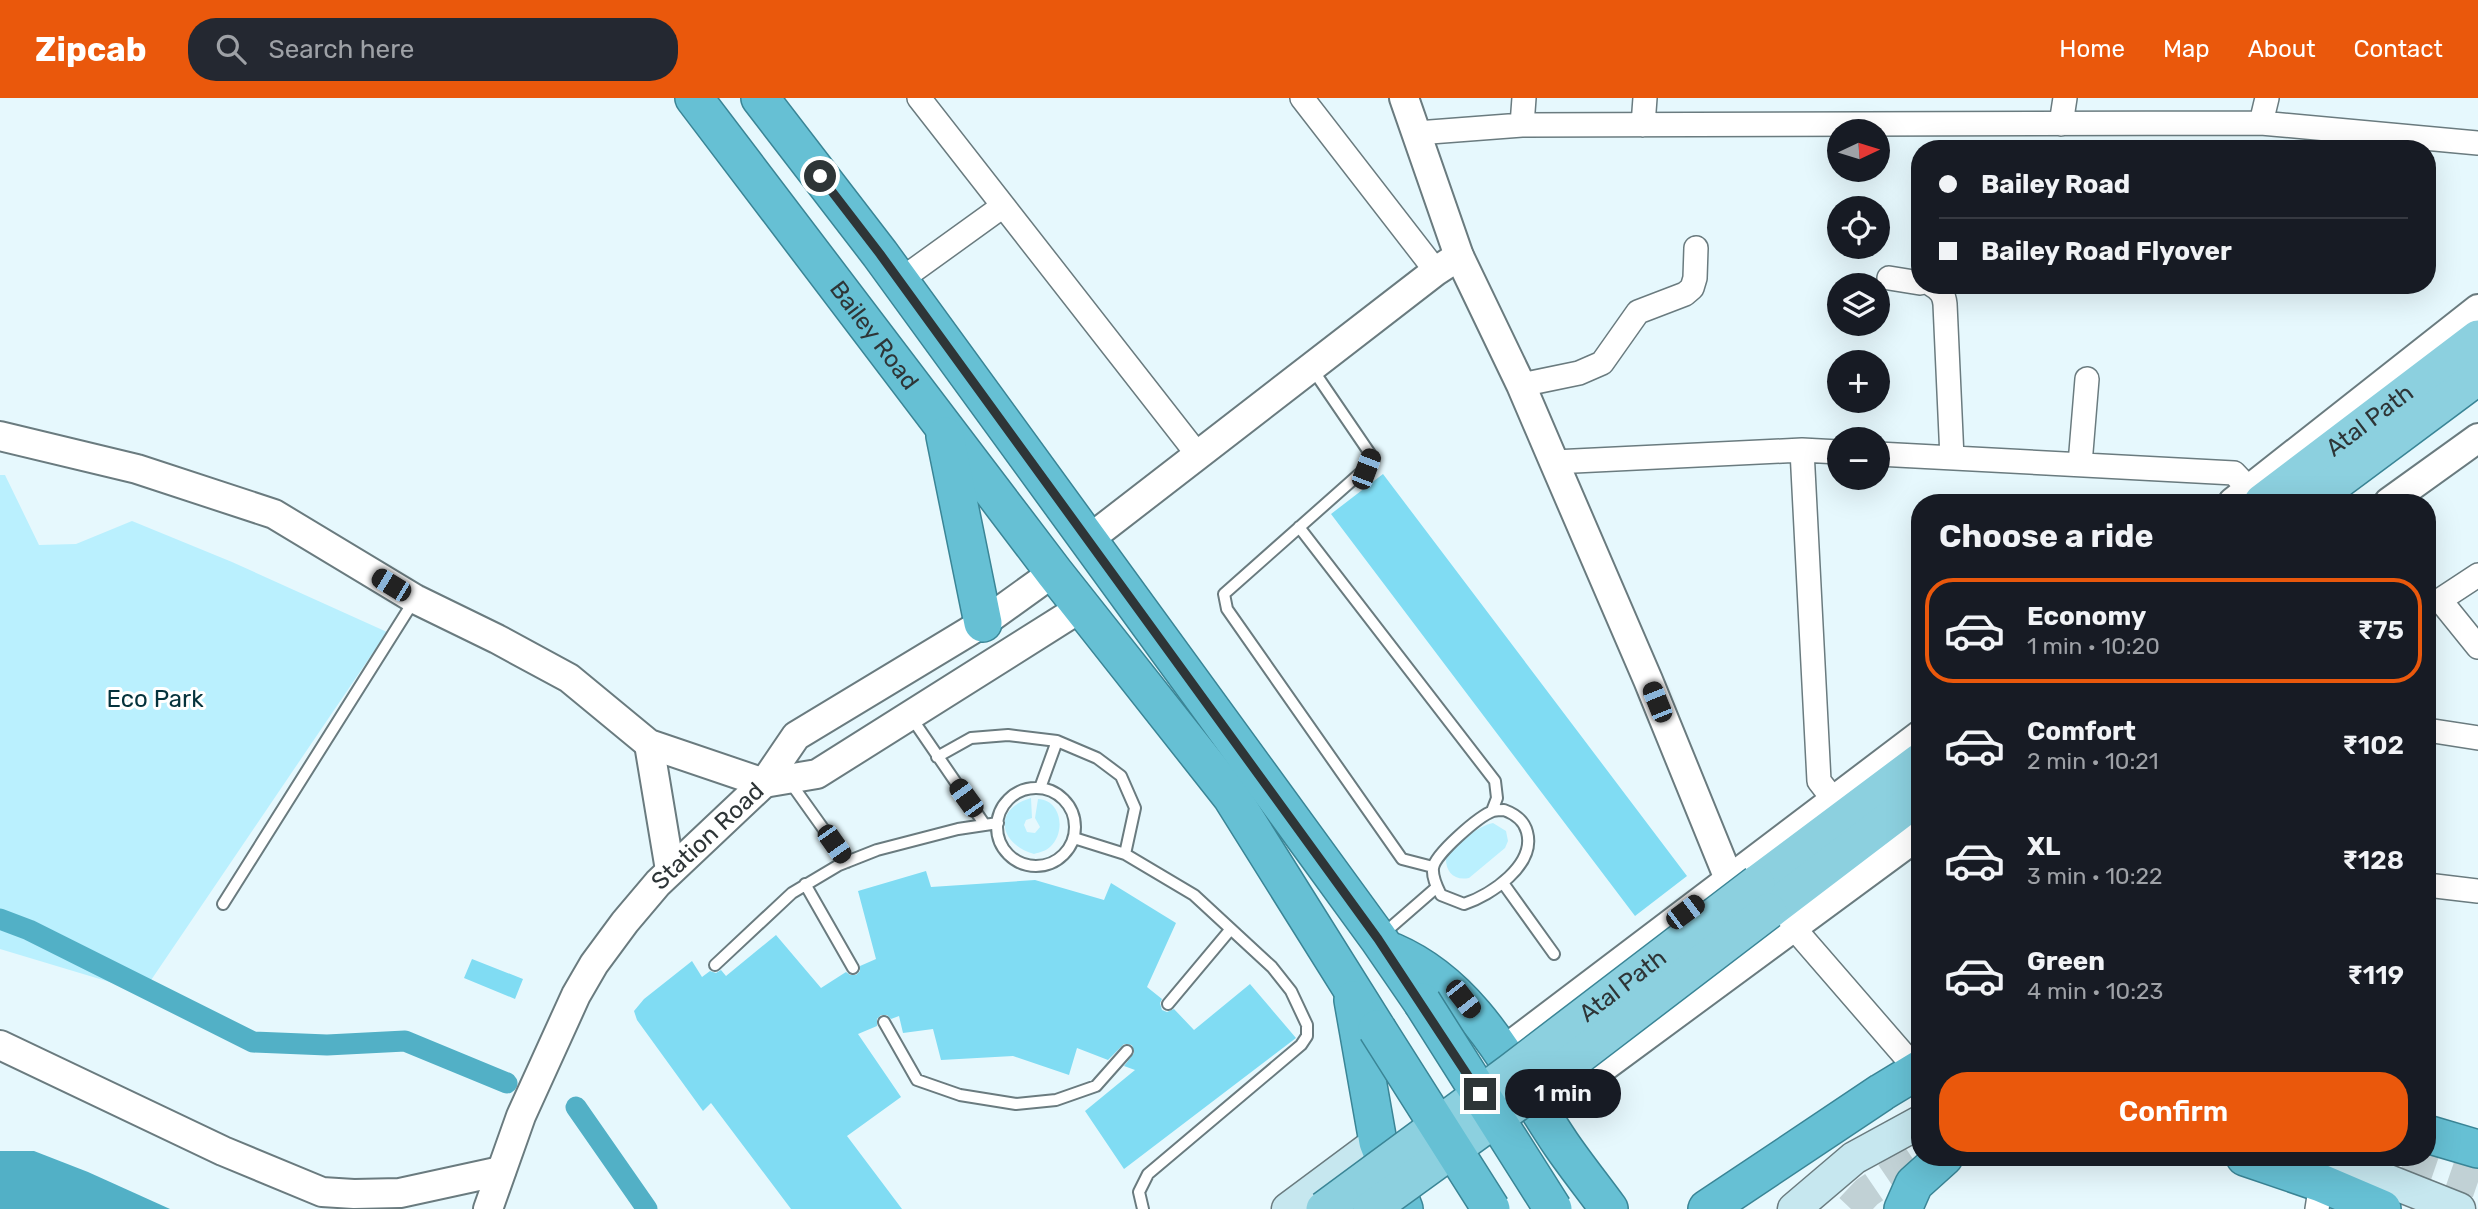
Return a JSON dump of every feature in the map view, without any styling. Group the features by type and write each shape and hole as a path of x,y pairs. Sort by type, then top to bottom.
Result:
{"highway":[{"name":"Bailey Road","path":"694,98 1054,572 1231,796 1491,1209"},
{"name":"Bailey Road","path":"760,98 890,268 1387,952 1422,1002 1553,1209"},
{"path":"873,335 860,291 828,250 828,242 833,232 841,229 853,233 866,250 890,268"},
{"path":"944,428 983,623"},
{"path":"1387,952 1416,962 1463,999 1503,1051 1560,1142 1609,1209"},
{"path":"1387,952 1438,994 1483,1051 1585,1209"},
{"path":"1351,989 1378,1142 1404,1209"},
{"path":"1707,1209 1911,1074"},
{"path":"2436,1137 2478,1149"},
{"path":"1903,1209 1914,1184 1934,1166"},
{"path":"2272,1166 2322,1183 2382,1209"}],"main road":[{"name":"Atal Path","path":"2254,494 2478,338"},
{"name":"Atal Path","path":"2321,494 2478,377"},
{"name":"Atal Path","path":"1371,1209 1527,1096 1762,900 1911,769"},
{"name":"Atal Path","path":"1324,1209 1511,1071 1911,802"},
{"path":"1794,1209 1854,1158 1911,1127"},
{"path":"1288,1209 1378,1142"},
{"path":"2322,1183 2459,1209"}],"street":[{"path":"919,98 1198,455"},
{"path":"1302,98 1447,264 1521,385 1648,680 1762,900 1911,1061"},
{"path":"1404,98 1418,133 1447,264"},
{"path":"1522,125 1524,98"},
{"path":"1643,125 1645,98"},
{"path":"2061,124 2064,98"},
{"path":"2262,123 2267,98"},
{"path":"1418,133 1522,125 2262,123 2478,143"},
{"path":"890,268 1003,206"},
{"path":"1521,385 1578,373 1602,363 1638,312 1685,294 1692,288 1696,248"},
{"path":"1088,540 1447,264"},
{"path":"1890,278 1911,282"},
{"path":"1943,294 1952,458"},
{"path":"2253,494 2478,310"},
{"path":"2080,464 2087,379"},
{"path":"0,436 136,469 274,514 415,599 569,678 649,744 776,782 817,774 1082,607"},
{"path":"2400,494 2478,438"},
{"path":"1554,462 1802,450 1827,451"},
{"path":"1802,450 1819,781 1833,799"},
{"path":"1890,455 2234,473 2246,494"},
{"name":"Station Road","path":"488,1209 520,1116 576,996 594,964 625,922 670,870 776,782 796,736 983,623 1054,572"},
{"path":"2478,575 2440,600 2478,646"},
{"path":"2436,731 2478,738"},
{"path":"1544,1115 1601,1069 1762,900 1833,799 1911,742"},
{"path":"649,744 670,870"},
{"path":"1503,1051 1553,1013 1762,900 1911,838"},
{"path":"2436,887 2478,891"},
{"path":"1553,1013 1601,1069"},
{"path":"0,1045 325,1201 400,1193 501,1171"}],"lane":[{"path":"1311,367 1371,455 1366,469 1224,594 1227,609 1402,859 1433,867"},
{"path":"1299,527 1496,781 1497,798 1492,811 1444,850 1433,867 1441,895 1451,901 1464,904 1485,896 1503,883 1524,861 1528,848 1525,826 1513,813 1504,810 1492,811"},
{"path":"223,904 415,599"},
{"path":"911,717 985,825"},
{"path":"937,757 971,738 1008,736 1057,741 1097,758 1121,776 1135,808 1125,854"},
{"path":"1040,788 1057,741"},
{"path":"776,782 846,862"},
{"path":"1040,788 1063,798 1071,808 1075,821 1074,838 1062,857 1051,864 1039,867 1026,865 1004,850 999,839 998,823 1006,803 1015,794 1040,788"},
{"path":"715,965 805,884 846,862 877,850 957,829 998,823"},
{"path":"1074,838 1125,854 1194,895 1272,967 1291,991 1307,1025 1307,1036 1293,1053 1148,1174 1139,1192 1143,1209"},
{"path":"1503,883 1554,954"},
{"path":"805,884 853,968"},
{"path":"1387,952 1437,887"},
{"path":"1168,1004 1230,930"},
{"path":"884,1022 917,1080 960,1095 1016,1104 1056,1100 1096,1086 1127,1051"}],"green space":[{"name":"Eco Park","path":"0,475 5,475 39,545 76,544 132,521 232,562 387,632 143,992 0,949"},
{"path":"1031,798 1032,818 1026,820 1024,825 1027,832 1035,833 1040,827 1035,818 1038,799 1046,801 1057,811 1060,826 1050,847 1034,854 1013,843 1005,826 1010,810 1018,803"},
{"path":"1493,823 1506,831 1508,841 1505,848 1469,878 1463,879 1451,874 1446,856 1474,832"}],"shaded area":[{"path":"0,1151 34,1151 170,1209 0,1209"}],"building":[{"path":"1383,474 1687,876 1635,916 1331,514"},
{"path":"926,871 931,887 1035,880 1104,900 1111,883 1176,923 1147,987 1162,999 1162,1010 1167,1012 1174,1009 1194,1030 1250,984 1296,1038 1124,1169 1085,1111 1135,1070 1124,1066 1134,1053 1132,1045 1124,1044 1108,1060 1077,1048 1069,1075 1013,1056 941,1060 933,1029 903,1033 899,1016 891,1019 887,1015 881,1015 877,1019 877,1026 858,1034 901,1097 847,1136 902,1209 791,1209 711,1103 703,1111 637,1020 634,1011 644,999 692,961 702,977 710,971 716,973 721,970 726,976 776,935 821,988 846,972 856,975 860,966 876,959 858,891"},
{"path":"472,959 523,979 515,999 464,978"}],"waterway":[{"path":"0,919 29,930 253,1042 327,1045 405,1041 507,1083"},
{"path":"576,1107 647,1209"}],"tunnel":[{"path":"1851,1209 1867,1192 1911,1162"},
{"path":"2431,1166 2478,1182"}],"route":[{"path":"820,176 880,254 1378,939 1422,1002 1480,1094"}]}
